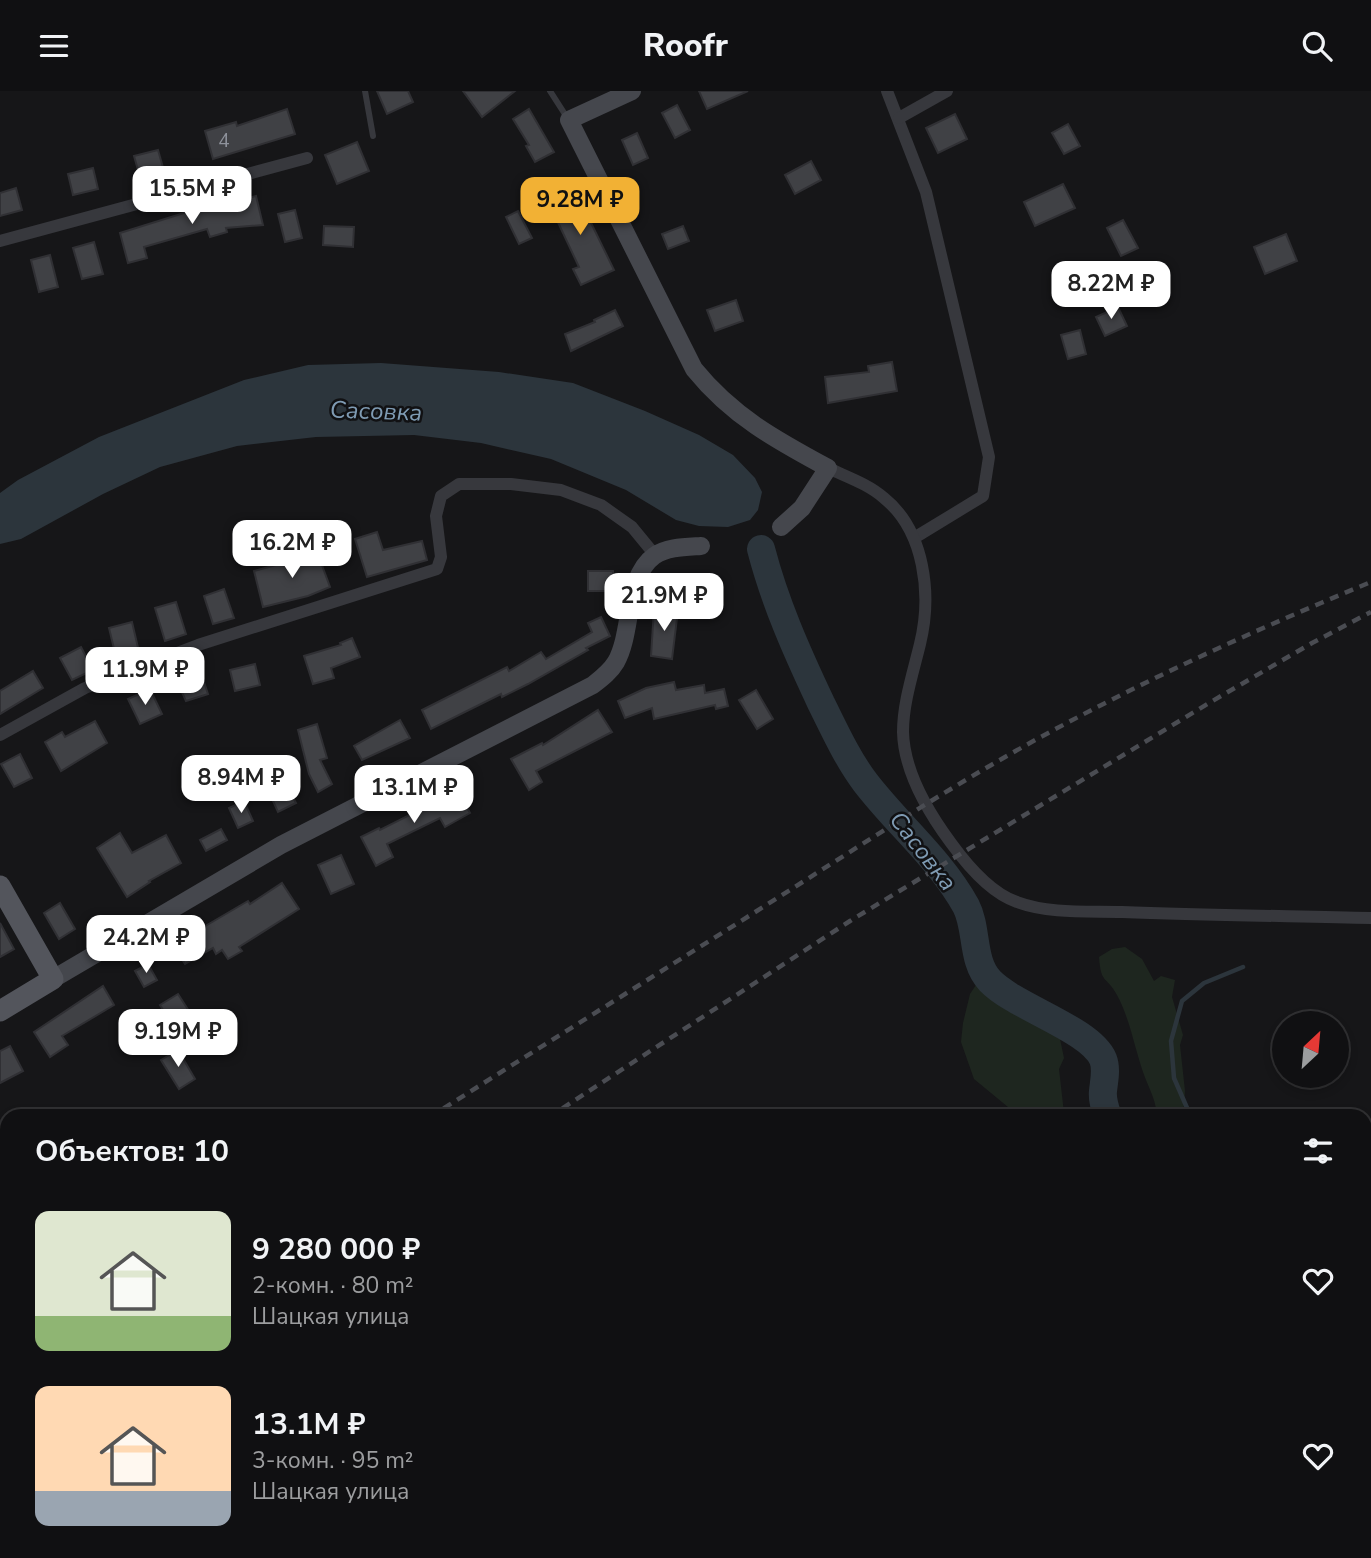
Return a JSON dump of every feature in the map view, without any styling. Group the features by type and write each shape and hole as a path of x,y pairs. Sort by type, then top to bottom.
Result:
{"main road":[{"path":"0,886 53,979 0,1010"}],"street":[{"path":"632,91 569,120 694,369 736,413 776,440 882,496 895,508 914,538 924,575 925,597 921,641 905,707 903,734 918,790 941,829 971,868 995,890 1016,902 1046,908 1371,918"},
{"path":"887,91 926,192 989,457 983,496 914,538"},
{"path":"899,118 947,91"},
{"path":"0,241 307,158"},
{"path":"781,527 802,508 828,468"},
{"path":"0,734 85,688 173,655 437,569 441,557 436,516 438,506 441,496 459,484 511,484 561,491 601,505 632,527 655,555"},
{"path":"53,979 281,845 593,685 604,677 617,660 642,569 655,555 675,548 701,546"}],"lane":[{"path":"365,91 373,136"},
{"path":"550,91 569,120"}],"shaded area":[{"path":"1125,947 1142,959 1154,981 1161,976 1175,980 1172,997 1183,1035 1180,1045 1185,1091 1184,1109 1156,1109 1126,1015 1117,995 1101,972 1099,957 1112,949"},
{"path":"984,973 1002,977 1010,993 1027,1014 1060,1039 1064,1058 1059,1069 1064,1109 1010,1109 974,1079 961,1042 970,994"}],"water":[{"path":"381,363 499,372 573,383 645,411 699,435 733,455 755,478 762,492 758,510 750,520 728,527 699,526 676,520 626,490 551,459 481,443 414,435 316,437 237,446 160,467 103,494 21,539 0,544 0,493 18,480 99,437 244,380 308,365"}],"building":[{"path":"377,91 408,91 413,102 387,114"},
{"path":"463,91 515,91 482,117"},
{"path":"699,91 748,91 707,109"},
{"path":"677,105 690,130 675,138 662,113"},
{"path":"287,109 295,134 213,159 205,131 236,122 237,126"},
{"path":"529,109 554,152 535,162 526,146 529,145 513,119"},
{"path":"955,114 967,139 938,153 926,128"},
{"path":"1068,124 1080,146 1064,154 1052,133"},
{"path":"637,133 648,158 633,165 622,140"},
{"path":"357,142 369,171 337,184 325,155"},
{"path":"158,150 164,171 140,177 134,156"},
{"path":"811,161 821,180 795,194 785,175"},
{"path":"93,168 98,189 73,195 68,174"},
{"path":"1063,184 1075,208 1035,226 1024,202"},
{"path":"16,188 22,210 0,216 0,193"},
{"path":"574,188 614,270 581,285 573,269 579,267 547,199"},
{"path":"256,196 263,225 226,228 227,232 210,237 207,229 144,247 147,258 128,263 120,233 184,213"},
{"path":"295,210 302,238 285,242 278,214"},
{"path":"518,211 532,238 519,244 506,217"},
{"path":"1123,220 1138,248 1121,256 1107,228"},
{"path":"324,226 354,227 353,247 323,245"},
{"path":"683,226 689,241 668,249 662,234"},
{"path":"1286,234 1297,261 1265,274 1254,247"},
{"path":"94,242 103,274 82,279 73,248"},
{"path":"50,255 58,287 39,292 31,260"},
{"path":"736,300 743,321 715,331 707,310"},
{"path":"1118,307 1127,326 1105,336 1096,317"},
{"path":"615,310 623,326 571,351 565,334 595,322 594,320"},
{"path":"1080,330 1086,354 1068,359 1061,335"},
{"path":"892,362 897,391 828,403 825,377 869,372 868,366"},
{"path":"377,532 383,550 422,541 427,560 367,577 355,539"},
{"path":"316,549 330,587 308,596 263,607 254,571 294,560 293,558"},
{"path":"588,571 613,571 614,591 588,591"},
{"path":"224,589 234,618 213,624 204,596"},
{"path":"176,602 186,634 165,641 155,608"},
{"path":"654,609 678,610 672,659 651,656"},
{"path":"601,617 610,636 528,684 502,697 501,694 431,729 422,710 507,667 509,671 541,652 546,659 592,632 588,623"},
{"path":"132,622 139,652 116,657 109,628"},
{"path":"352,638 360,657 331,668 334,678 313,684 304,656 341,645 340,643"},
{"path":"81,647 93,670 72,680 60,658"},
{"path":"255,664 260,685 235,691 230,670"},
{"path":"33,671 43,688 0,714 0,691"},
{"path":"203,679 208,694 186,701 179,686"},
{"path":"674,682 676,690 704,685 705,693 724,689 728,706 716,709 715,705 654,719 652,708 625,718 618,701 646,688"},
{"path":"150,689 162,714 140,724 128,699"},
{"path":"756,690 773,719 757,729 739,700"},
{"path":"598,710 612,732 536,771 542,782 529,790 511,759 542,743 543,745"},
{"path":"400,720 410,738 362,760 354,746"},
{"path":"95,721 107,743 61,771 45,742 62,732 65,737"},
{"path":"317,724 327,758 320,760 332,784 318,792 309,774 298,730"},
{"path":"20,754 32,778 14,787 1,764"},
{"path":"285,782 296,803 278,812 268,790"},
{"path":"457,791 470,813 445,827 440,818 387,844 393,857 376,866 361,837"},
{"path":"244,801 253,821 238,828 229,808"},
{"path":"221,829 227,840 206,851 200,840"},
{"path":"120,833 132,853 166,835 181,863 127,897 97,848"},
{"path":"341,855 354,884 331,894 318,865"},
{"path":"282,883 299,909 239,947 242,951 228,959 222,950 216,954 213,948 185,964 173,945 248,901 250,904"},
{"path":"60,903 75,929 59,939 44,913"},
{"path":"0,923 14,949 0,957"},
{"path":"148,964 157,980 144,987 135,971"},
{"path":"103,986 114,1005 62,1036 68,1045 50,1057 34,1032"},
{"path":"178,994 198,1025 180,1037 160,1005"},
{"path":"10,1046 23,1071 0,1083 0,1051"},
{"path":"178,1050 195,1079 179,1089 161,1060"}],"waterway":[{"name":"Сасовка","path":"761,549 795,646 852,763 877,797 956,889 970,915 977,955 990,981 1016,1000 1068,1028 1095,1048 1104,1063 1103,1098 1106,1109"},
{"path":"1188,1109 1174,1078 1171,1041 1182,1001 1204,983 1243,967"}],"railway":[{"path":"443,1109 892,826 1030,743 1178,667 1371,582"},
{"path":"561,1109 850,921 1209,703 1371,612"}]}
